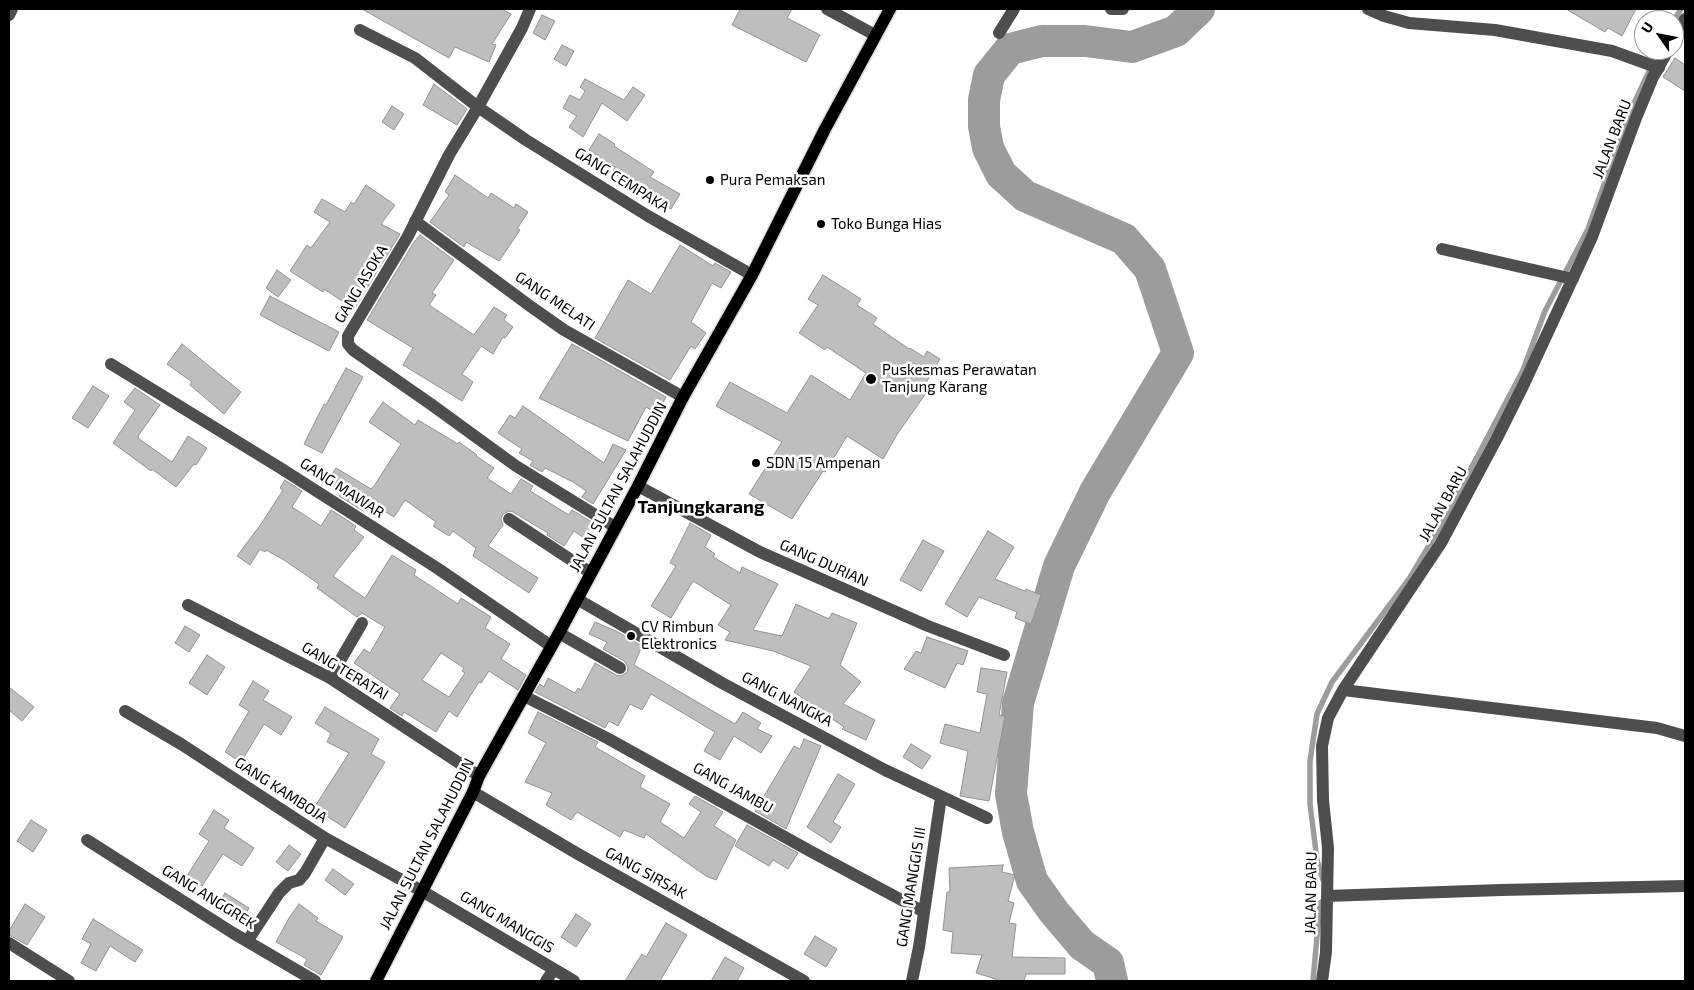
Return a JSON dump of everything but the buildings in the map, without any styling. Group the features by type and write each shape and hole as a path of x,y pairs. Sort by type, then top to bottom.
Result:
{"main road":[{"name":"JALAN SULTAN SALAHUDDIN","path":"376,981 473,792 479,776 559,633 683,398 752,275 820,138 890,9"}],"street":[{"path":"9,15 12,9"},
{"name":"GANG ASOKA","path":"530,9 522,28 450,155 408,236 348,336 348,344 353,350 516,466 615,527"},
{"path":"828,9 875,35"},
{"path":"999,33 1014,9"},
{"path":"1110,9 1122,9"},
{"path":"1368,9 1409,23 1495,30 1612,51 1653,65"},
{"name":"GANG CEMPAKA","path":"360,30 415,58 478,107 526,140 648,216 752,275"},
{"name":"JALAN BARU","path":"1322,981 1326,952 1328,848 1323,800 1322,746 1328,718 1343,690 1440,543 1502,429 1570,278 1592,237 1636,118 1653,65 1658,60"},
{"name":"GANG MELATI","path":"415,221 564,330 683,398"},
{"path":"1442,250 1570,278"},
{"name":"GANG MAWAR","path":"111,364 282,469 437,568 551,646"},
{"name":"GANG DURIAN","path":"638,486 760,552 928,626 1004,655"},
{"path":"509,519 591,573"},
{"name":"GANG NANGKA","path":"577,599 722,683 885,770 987,818"},
{"name":"GANG TERATAI","path":"188,605 330,678 479,776"},
{"path":"330,678 362,623"},
{"path":"559,633 620,668"},
{"path":"1343,690 1657,728 1685,736"},
{"name":"GANG JAMBU","path":"524,696 608,738 810,851 924,912"},
{"name":"GANG KAMBOJA","path":"125,710 181,744 325,838 422,891"},
{"name":"GANG SIRSAK","path":"473,792 578,854 804,981"},
{"name":"GANG MANGGIS III","path":"912,981 941,797"},
{"path":"248,940 279,893 289,883 299,880 305,873 325,838"},
{"name":"GANG ANGGREK","path":"87,840 315,981"},
{"path":"1327,896 1685,886"},
{"name":"GANG MANGGIS","path":"422,891 574,981"},
{"path":"9,943 69,981"},
{"path":"546,981 554,969"}],"waterway":[{"path":"1112,981 1108,963 1082,945 1054,912 1032,881 1018,832 1011,794 1018,703 1059,566 1095,492 1178,353 1150,269 1124,239 1025,196 1001,174 988,148 984,126 984,100 989,75 1010,49 1042,41 1085,41 1132,47 1176,31 1199,9"},
{"path":"1323,880 1317,860 1310,804 1310,761 1317,714 1332,682 1409,579 1439,529 1523,370 1545,311 1588,229 1631,110 1654,60"},
{"path":"1313,981 1320,903 1326,898"}],"place":[{"name":"Pura Pemaksan","path":"710,180"},
{"name":"Toko Bunga Hias","path":"821,224"},
{"name":"Puskesmas Perawatan Tanjung Karang","path":"871,379"},
{"name":"SDN 15 Ampenan","path":"756,463"},
{"name":"CV Rimbun Elektronics","path":"631,636"}],"district":[{"name":"Tanjungkarang","path":"701,507"}]}
